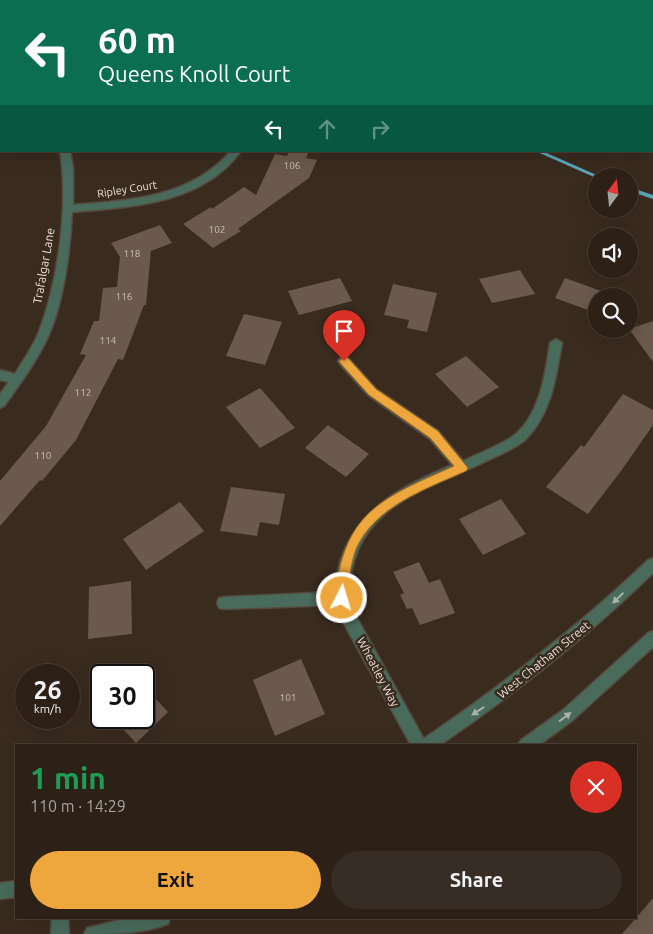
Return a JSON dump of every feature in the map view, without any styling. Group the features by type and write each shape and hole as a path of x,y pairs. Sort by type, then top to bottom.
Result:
{"street":[{"name":"Trafalgar Lane","path":"0,403 44,334 52,306 68,209 69,173 65,152"},
{"name":"Ripley Court","path":"68,209 126,204 174,193 213,175 235,152"},
{"name":"Wheatley Way","path":"417,744 357,633 342,598 344,570 351,546 372,516 387,504 519,438 534,420 547,390 556,343"},
{"path":"344,361 372,392 434,435 462,468"},
{"path":"0,375 17,379"},
{"name":"West Chatham Street","path":"429,744 488,705 549,658 604,612 653,564"},
{"path":"224,603 342,598"},
{"path":"527,744 568,716 653,638"},
{"path":"0,890 15,888"},
{"path":"60,919 60,934"},
{"path":"93,934 158,919"}],"building":[{"path":"289,152 309,152 306,158 317,160 309,178 238,229 241,231 213,248 183,224 211,207 212,209 244,187 256,195 275,154 287,156"},
{"path":"160,225 172,243 151,251 146,305 144,305 123,360 118,359 76,440 42,481 40,480 0,526 0,481 46,426 86,355 80,354 94,321 99,321 103,288 117,287 120,257 111,243"},
{"path":"520,270 535,294 492,303 479,279"},
{"path":"340,278 352,301 299,315 288,291"},
{"path":"565,278 593,288 588,288 588,310 555,298"},
{"path":"393,284 437,293 427,332 407,328 409,320 384,315"},
{"path":"244,314 282,322 265,365 226,356"},
{"path":"653,321 653,362 636,338 638,338 638,326"},
{"path":"466,356 499,387 467,407 435,374"},
{"path":"260,388 295,428 260,448 226,407"},
{"path":"623,394 653,410 653,425 588,514 546,487 581,445 584,447"},
{"path":"328,425 369,454 346,477 305,448"},
{"path":"231,487 285,494 279,525 260,522 257,536 220,531"},
{"path":"501,499 526,534 483,555 459,519"},
{"path":"180,502 204,531 146,570 123,539"},
{"path":"419,562 429,583 440,579 455,613 420,625 412,608 407,609 400,595 404,593 393,572"},
{"path":"131,581 132,634 88,639 89,587"},
{"path":"301,659 325,714 275,736 253,680"},
{"path":"155,698 168,712 155,725"},
{"path":"123,729 150,729 136,743"},
{"path":"653,898 653,934 622,934"}],"waterway":[{"path":"539,152 588,173"},
{"path":"638,192 653,197"}],"route":[{"path":"342,598 344,570 351,546 372,516 387,504 415,489 462,468 434,435 414,419 372,392 344,361"}]}
